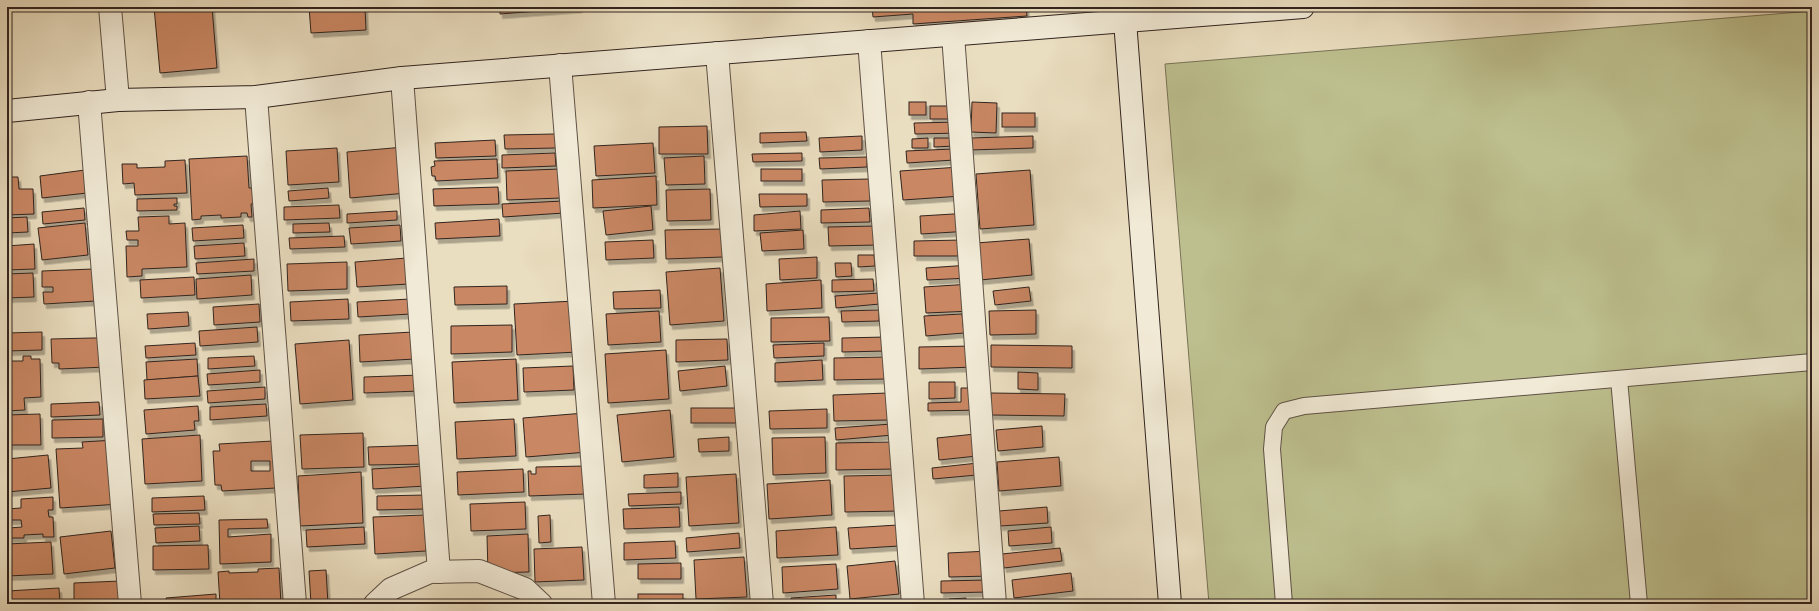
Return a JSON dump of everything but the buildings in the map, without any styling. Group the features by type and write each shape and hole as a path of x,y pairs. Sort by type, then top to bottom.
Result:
{"street":[{"path":"110,7 118,100"},
{"path":"7,111 118,100 256,97 402,78 1303,7"},
{"path":"1125,21 1170,604"},
{"path":"953,35 995,604"},
{"path":"869,41 913,604"},
{"path":"717,53 762,604"},
{"path":"560,65 604,604"},
{"path":"402,78 439,572"},
{"path":"256,97 295,604"},
{"path":"89,102 130,604"},
{"path":"375,604 390,589 430,572 478,571 525,589 541,604"}],"lane":[{"path":"1284,604 1272,449 1274,427 1284,411 1304,406 1812,362"},
{"path":"1619,379 1639,604"}],"green space":[{"path":"1812,11 1812,604 1209,604 1165,64"}]}
